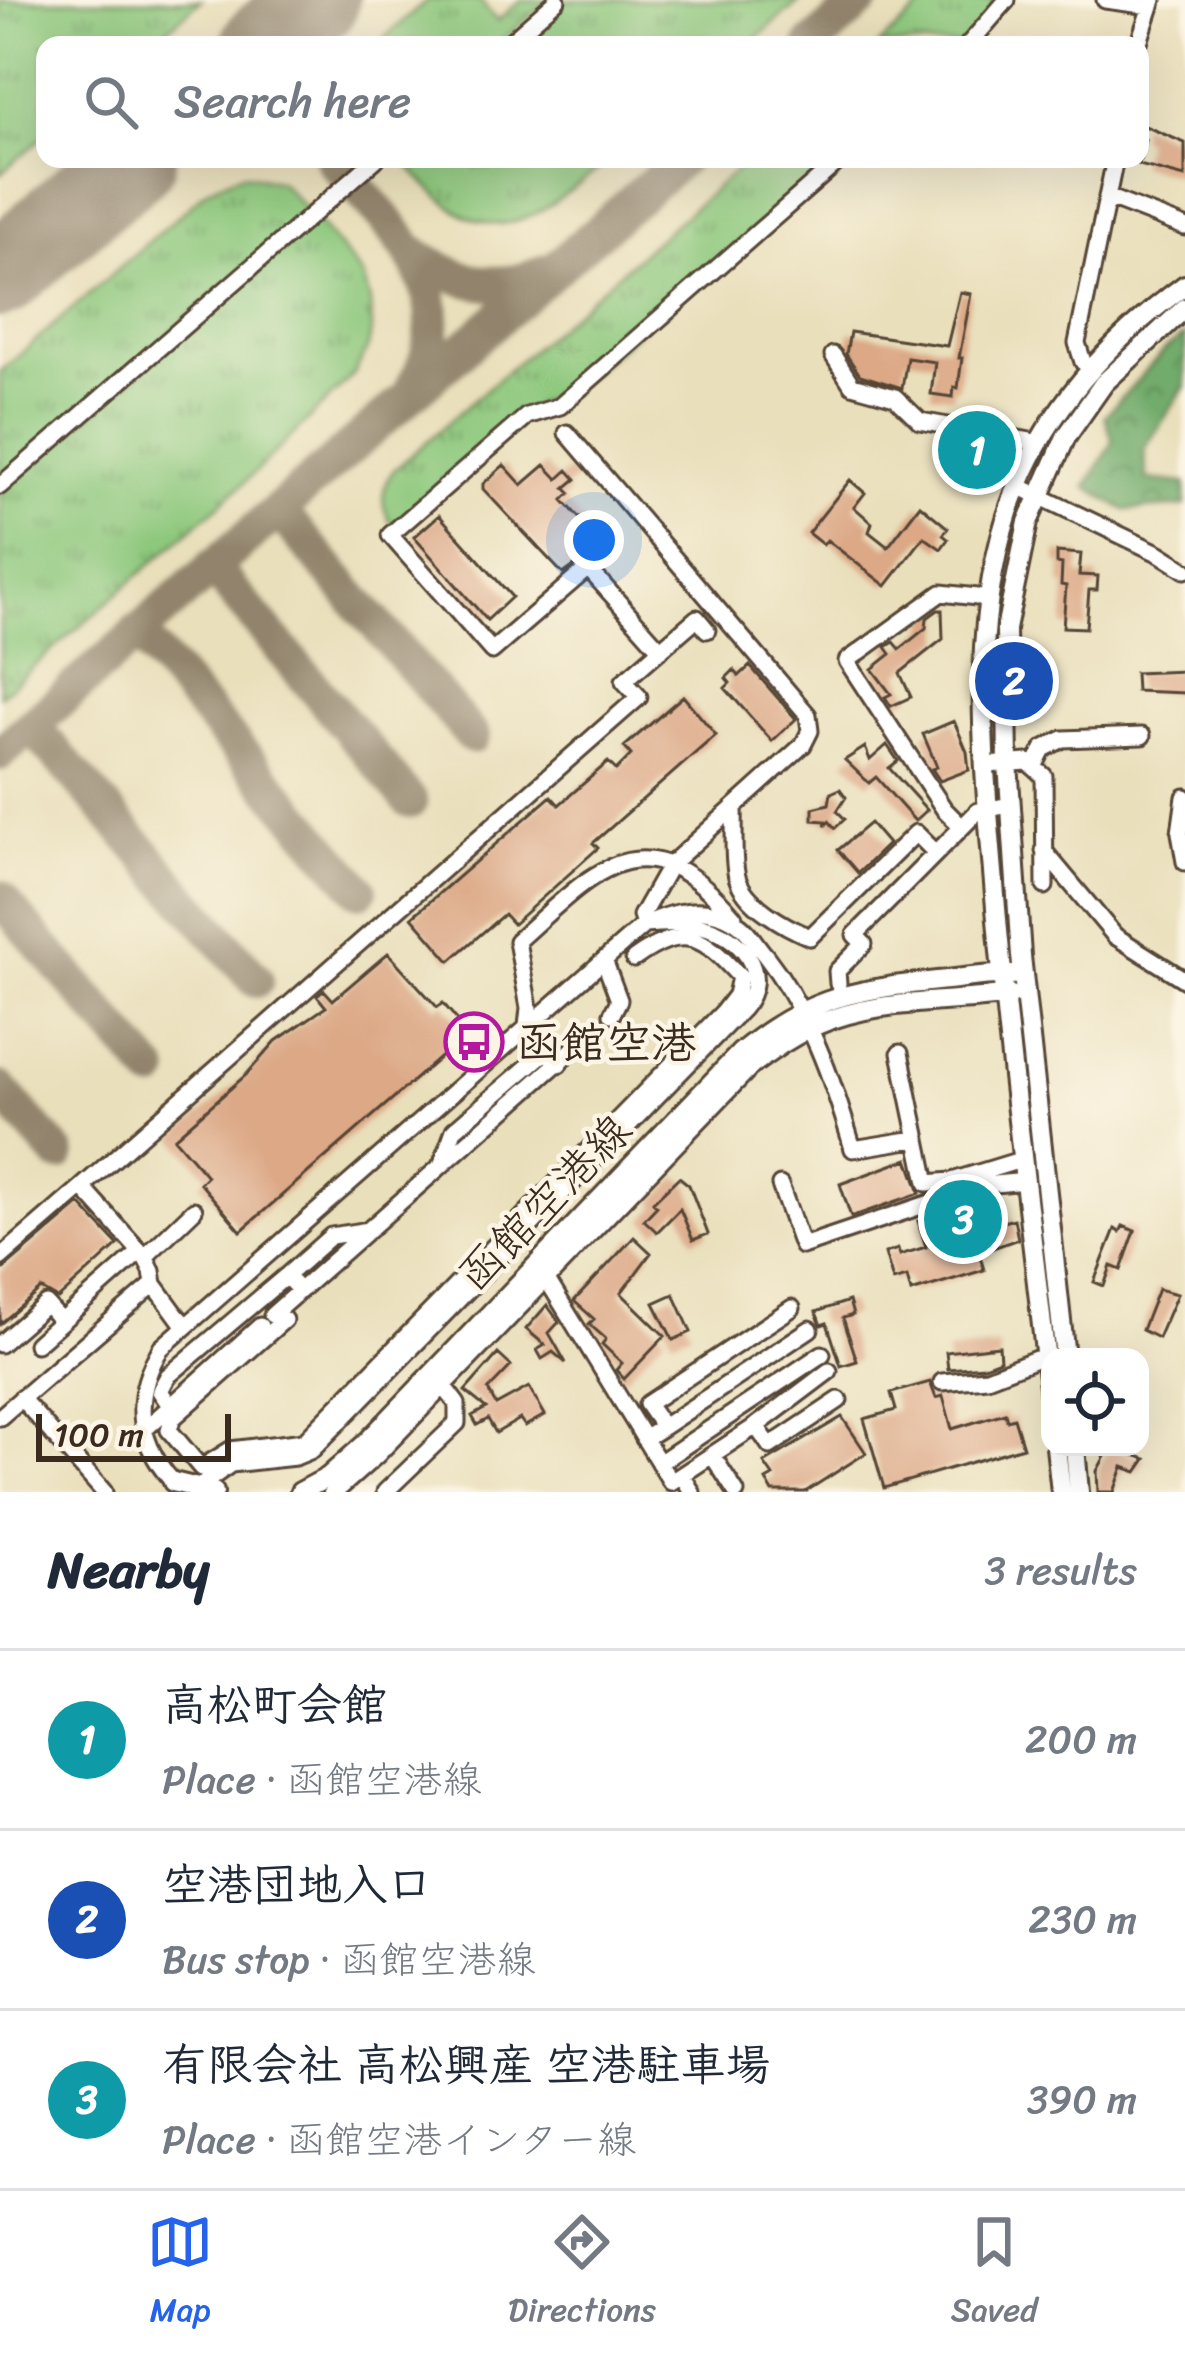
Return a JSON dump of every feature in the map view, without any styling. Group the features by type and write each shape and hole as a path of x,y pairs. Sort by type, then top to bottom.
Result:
{"main road":[{"path":"1044,1348 1004,996 988,807 984,700 988,599 1018,486 1038,444 1090,370 1136,324 1185,285"},
{"path":"1064,1348 1010,805 1006,628 1018,556 1038,495 1066,437 1104,383 1185,308"},
{"name":"函館空港線","path":"333,1492 740,1053 773,1025 839,996 889,986 1002,974 1026,984"},
{"name":"函館空港線","path":"301,1492 337,1471 546,1278 749,1067 809,1028 849,1014 893,1005 1004,996 1026,984"},
{"path":"1057,1456 1061,1492"},
{"path":"1076,1456 1079,1492"}],"street":[{"path":"516,36 557,0"},
{"path":"976,36 1006,0"},
{"path":"1105,0 1151,3 1141,36"},
{"path":"0,486 366,168"},
{"path":"661,650 588,568 492,651 390,536 527,416 560,406 831,168"},
{"path":"1083,362 1077,343 1113,168"},
{"path":"1107,197 1185,227"},
{"path":"833,355 851,385 895,397 920,421 1030,441"},
{"path":"567,434 808,715 810,731 803,745 670,865 641,916 644,925"},
{"path":"1018,486 1185,570"},
{"path":"961,826 944,809 848,661 940,593 977,597"},
{"path":"0,1258 639,697 624,681 697,618 707,630"},
{"path":"1035,765 1043,748 1063,739 1142,736"},
{"path":"987,765 1035,765 1044,776 1045,886"},
{"path":"1185,797 1180,833 1185,862"},
{"path":"838,984 837,971 864,944 855,934 961,826 988,807 1010,805"},
{"path":"734,809 737,878 749,896 788,928 810,937 916,833 936,853"},
{"path":"1044,851 1115,936 1185,980"},
{"path":"527,1026 529,1008 517,941 598,871 627,861 670,865 703,884 782,976 836,1090 854,1149 915,1139"},
{"path":"644,925 685,923 723,934 756,973 751,998 312,1450 295,1457 242,1460 192,1489 163,1470 143,1432 140,1404 148,1370 184,1325 644,925 691,909 715,913 742,926"},
{"path":"269,1318 284,1320 172,1419 169,1430 201,1468 230,1450 304,1441 736,995 740,977 711,945 692,938 660,940 634,959"},
{"path":"604,960 619,1000 612,1014"},
{"path":"143,1432 596,1029"},
{"path":"900,1053 927,1183 952,1181 1014,1162"},
{"path":"780,1185 802,1246 984,1185 1016,1182"},
{"path":"82,1186 142,1254 154,1284 184,1325"},
{"path":"36,1344 194,1210"},
{"path":"170,1404 160,1391 168,1376 331,1236 369,1230"},
{"path":"286,1276 299,1291"},
{"path":"546,1278 670,1482 829,1371"},
{"path":"0,1417 154,1284"},
{"path":"98,1290 118,1314"},
{"path":"0,1344 46,1304 62,1322"},
{"path":"663,1427 647,1404 792,1308"},
{"path":"644,1439 810,1329"},
{"path":"659,1463 822,1354"},
{"path":"942,1382 987,1378 1036,1359"},
{"path":"385,1492 457,1423 457,1405 438,1379"},
{"path":"21,1398 104,1492"},
{"path":"756,1426 770,1446 839,1400"},
{"path":"712,1455 736,1492"},
{"path":"682,1475 692,1492"}],"green space":[{"path":"0,0 201,0 159,36 36,36 36,143 0,174"},
{"path":"428,0 479,0 497,21 521,0 549,0 507,36 386,36"},
{"path":"565,0 801,0 759,36 523,36"},
{"path":"930,0 995,0 970,36 889,36"},
{"path":"411,168 599,168 552,203 505,224 482,222 459,212"},
{"path":"739,168 827,168 567,393 530,408 393,526 383,499 393,471"},
{"path":"243,173 280,182 309,212 0,479 0,372 210,188"},
{"path":"316,220 363,276 370,301 368,347 354,374 242,485 0,696 0,493"},
{"path":"1185,335 1185,386 1144,450 1147,479 1185,483 1185,506 1125,510 1086,487 1113,442 1105,416 1167,348"}],"building":[{"path":"1149,128 1185,143 1185,177 1149,168"},
{"path":"960,292 971,294 953,397 931,394 935,362 907,358 902,388 860,375 846,354 850,332 947,346"},
{"path":"964,441 995,447 983,480 963,472 969,457 959,453"},
{"path":"504,465 522,485 545,465 558,479 568,470 576,479 565,488 570,493 563,500 593,533 586,540 595,551 563,574 483,489"},
{"path":"850,480 865,493 854,507 872,523 869,532 888,547 920,505 948,528 943,535 948,539 941,549 924,537 886,586 827,540 823,545 808,533"},
{"path":"439,515 512,597 487,620 414,537"},
{"path":"1057,552 1081,554 1079,575 1098,576 1097,590 1089,590 1086,628 1063,627 1066,586 1061,585"},
{"path":"942,610 943,639 900,673 911,697 891,706 885,697 891,694 872,669 891,654 886,647 894,642 900,649 926,628 927,618"},
{"path":"750,666 796,719 772,741 725,688 734,670 739,676"},
{"path":"1185,671 1185,693 1136,691 1135,673"},
{"path":"683,696 716,735 593,843 598,848 513,924 504,914 450,961 412,917 551,796 559,805 608,762 616,770 631,755 624,747"},
{"path":"954,721 969,770 940,781 923,734"},
{"path":"887,745 898,761 889,768 927,810 915,821 876,777 869,783 845,760 865,747 870,760"},
{"path":"840,789 846,797 837,811 845,819 835,828 829,821 825,826 826,821 813,820 813,808 829,804 831,793"},
{"path":"870,823 888,844 858,873 838,850"},
{"path":"388,953 468,1033 241,1231 200,1183 207,1176 174,1138 246,1075 276,1041 326,1007 317,996 324,990 333,1000"},
{"path":"908,1159 920,1193 851,1217 840,1184"},
{"path":"679,1177 689,1185 708,1234 693,1240 680,1209 657,1232 644,1220 657,1206 653,1202"},
{"path":"80,1204 118,1245 58,1299 41,1289 0,1324 0,1272"},
{"path":"970,1209 976,1229 1014,1219 1018,1239 979,1253 984,1270 911,1292 907,1277 893,1281 885,1253 898,1249 900,1255 926,1247 918,1221"},
{"path":"1123,1226 1135,1231 1121,1270 1111,1266 1104,1286 1094,1282 1115,1229 1120,1232"},
{"path":"634,1237 651,1253 621,1293 665,1336 624,1379 616,1370 622,1363 589,1324 594,1319 574,1301"},
{"path":"1158,1289 1177,1294 1158,1338 1142,1330"},
{"path":"674,1294 691,1332 673,1340 654,1303"},
{"path":"849,1301 853,1315 843,1318 857,1361 841,1366 827,1323 821,1325 816,1312"},
{"path":"547,1305 559,1322 549,1333 566,1363 553,1352 542,1359 537,1350 545,1345 526,1329"},
{"path":"999,1346 1000,1360 948,1369 946,1352"},
{"path":"498,1354 511,1366 488,1390 496,1405 529,1387 545,1415 525,1426 520,1419 496,1433 488,1419 477,1425 472,1416 486,1408 465,1391"},
{"path":"930,1382 936,1398 943,1396 952,1429 1005,1413 1007,1420 1014,1418 1023,1447 884,1488 864,1419 896,1410 891,1393"},
{"path":"842,1417 866,1453 805,1492 773,1492 766,1480 773,1476 764,1463"},
{"path":"1105,1456 1146,1459 1137,1472 1123,1467 1114,1492 1098,1492 1097,1471"}],"taxiway":[{"path":"302,36 317,0"},
{"path":"822,36 863,0"},
{"path":"340,168 399,235 428,290 433,320 428,352 413,387"},
{"path":"0,753 671,168"},
{"path":"411,251 476,282 511,283 547,271"},
{"path":"278,510 472,736"},
{"path":"212,567 410,801"},
{"path":"137,632 360,890"},
{"path":"32,726 256,980"},
{"path":"0,898 153,1073"},
{"path":"0,1089 58,1154"}],"runway":[{"path":"274,36 316,0"},
{"path":"0,274 123,168"}],"place":[{"name":"高松町会館","path":"977,450"},
{"name":"空港団地入口","path":"1014,681"},
{"name":"函館空港","path":"474,1042"},
{"name":"有限会社 高松興産 空港駐車場","path":"963,1219"}]}
